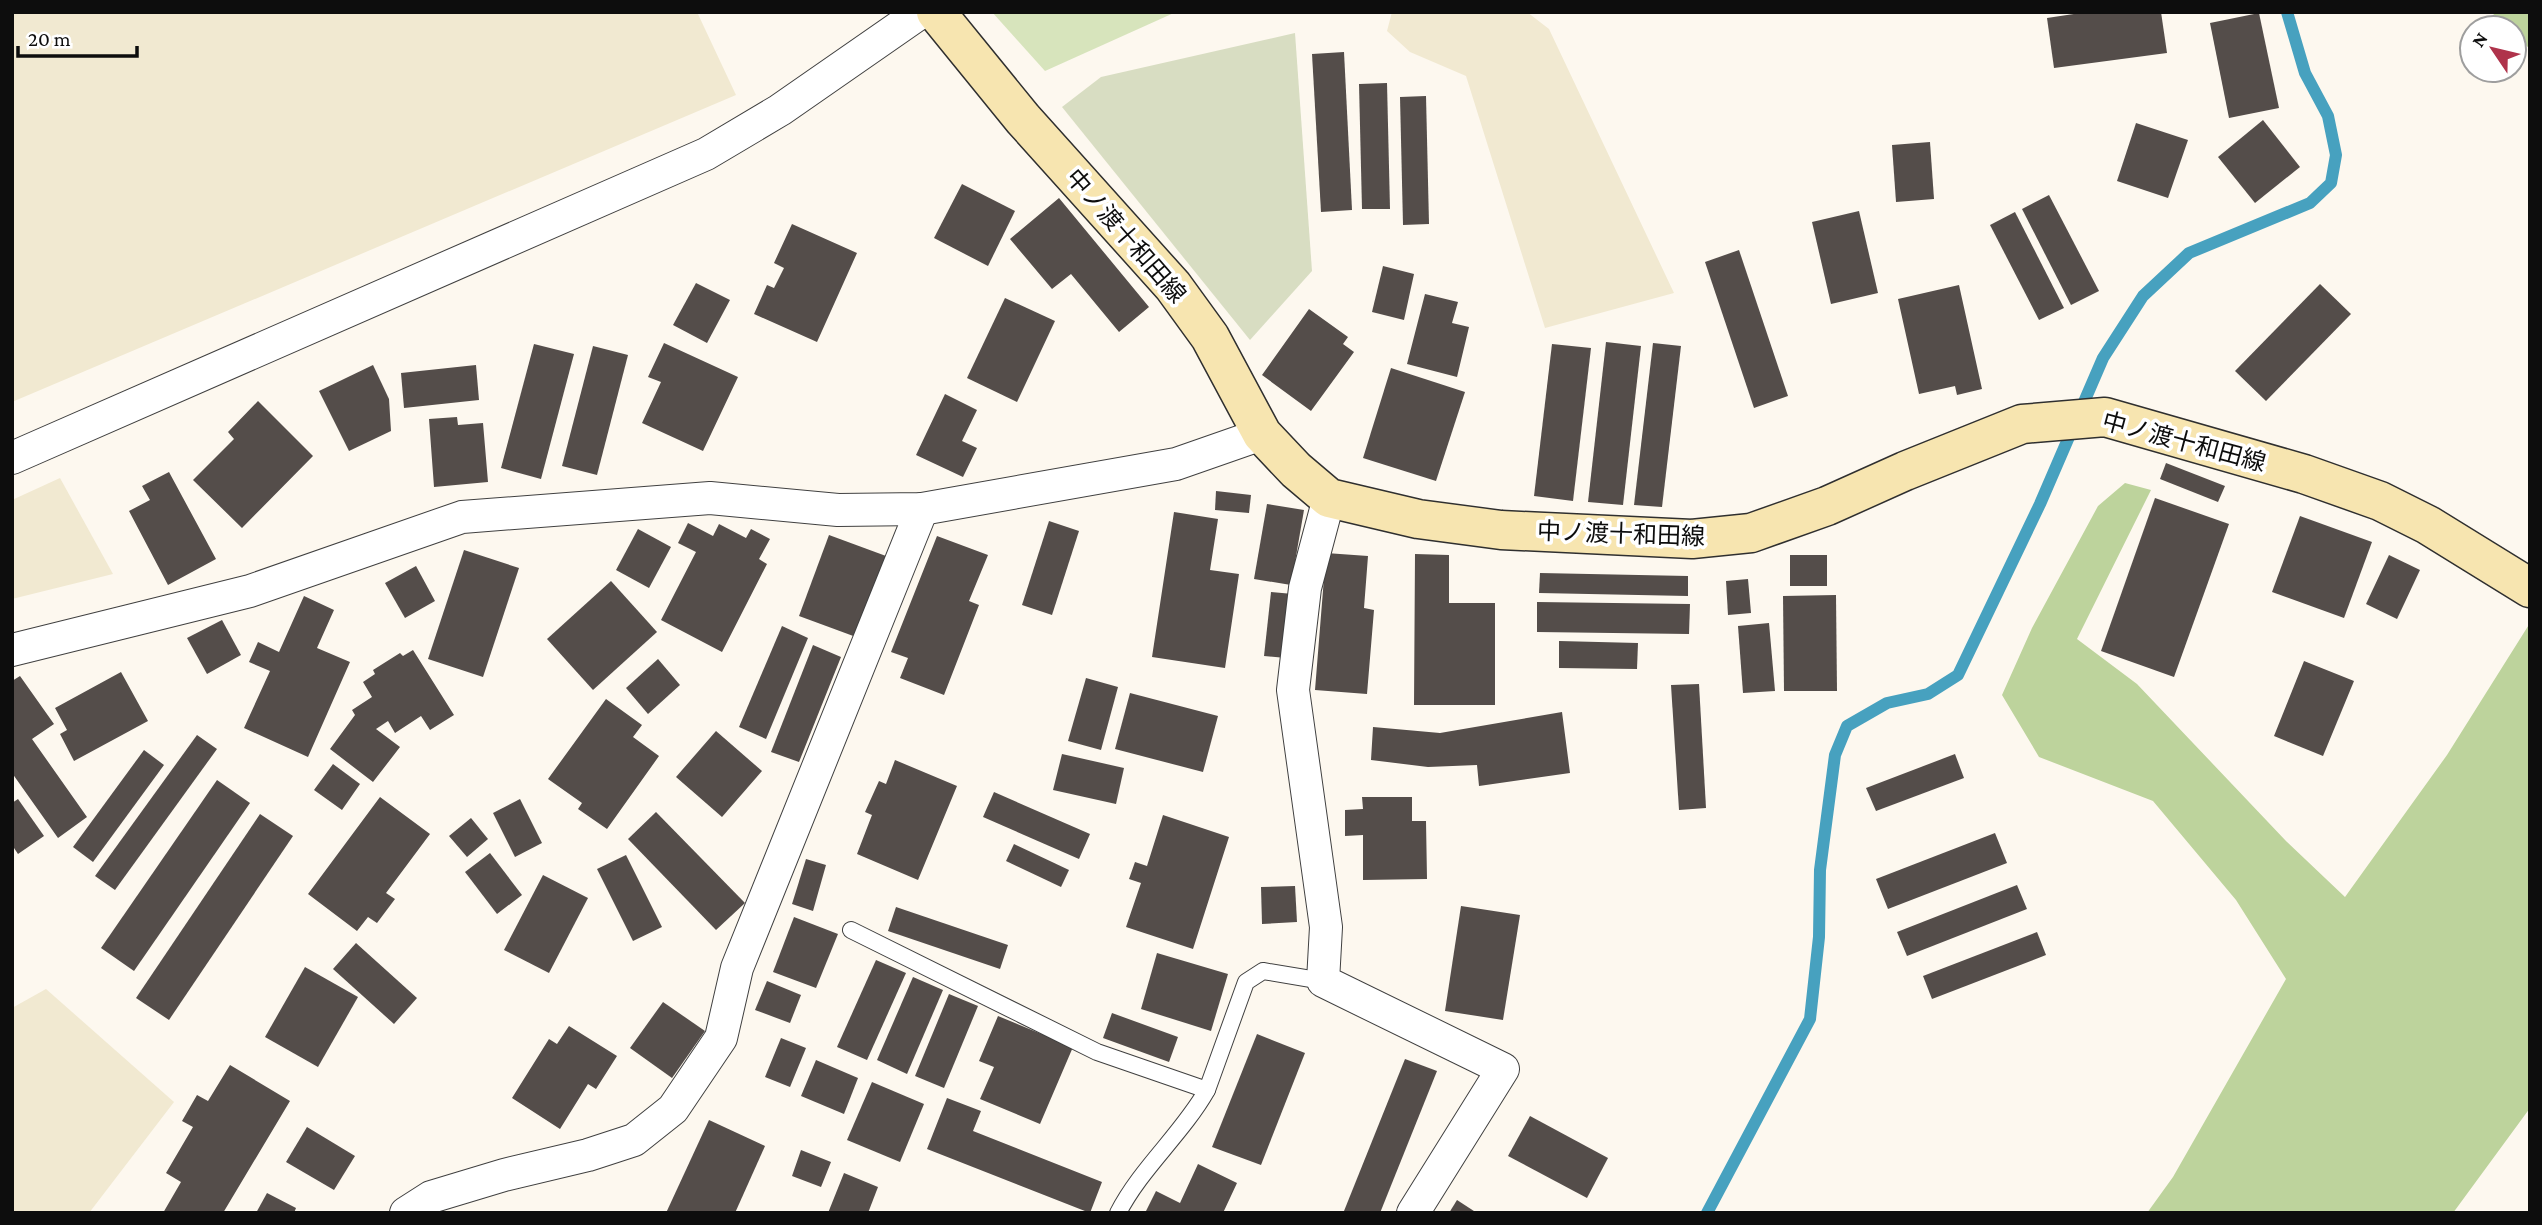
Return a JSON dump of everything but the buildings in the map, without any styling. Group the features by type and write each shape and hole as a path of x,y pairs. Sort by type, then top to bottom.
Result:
{"main road":[{"name":"中ノ渡十和田線","path":"936,12 1023,118 1173,286 1210,337 1262,434 1296,470 1329,498 1418,519 1502,530 1692,539 1751,533 1827,506 2022,424 2105,417 2304,474 2380,501 2428,525 2487,564 2530,588"}],"street":[{"path":"12,458 706,154 780,110 921,12"},
{"path":"12,650 250,591 461,517 710,498 838,510 922,509 1176,464 1262,434"},
{"path":"1329,498 1305,589 1293,690 1326,927 1322,981 1503,1069 1413,1213"},
{"path":"406,1213 431,1197 634,1140 673,1109 722,1038 737,968 922,509"}],"lane":[{"path":"851,930 1097,1052 1207,1090"},
{"path":"1118,1213 1128,1194 1193,1115 1207,1090 1246,982 1263,971 1322,981"}],"shaded area":[{"path":"12,12 697,12 736,95 12,402"},
{"path":"1392,12 1527,12 1549,29 1674,293 1545,328 1466,76 1410,52 1387,31"},
{"path":"60,478 113,574 12,599 12,500"},
{"path":"46,989 174,1102 89,1213 12,1213 12,1008"}],"green space":[{"path":"992,12 1176,12 1045,71"},
{"path":"2491,12 2530,12 2530,49 2528,14"},
{"path":"1295,33 1312,271 1250,340 1062,107 1101,77"},
{"path":"2125,483 2151,490 2077,639 2137,684 2286,841 2345,897 2447,755 2530,623 2530,1108 2453,1213 2147,1213 2173,1177 2286,979 2236,900 2153,801 2039,757 2002,695 2032,628 2098,506"}],"waterway":[{"path":"1707,1213 1810,1019 1819,937 1820,870 1835,755 1847,726 1887,703 1928,694 1958,675 2040,504 2103,358 2143,296 2189,253 2310,203 2331,183 2336,155 2328,116 2305,73 2287,12"}]}
